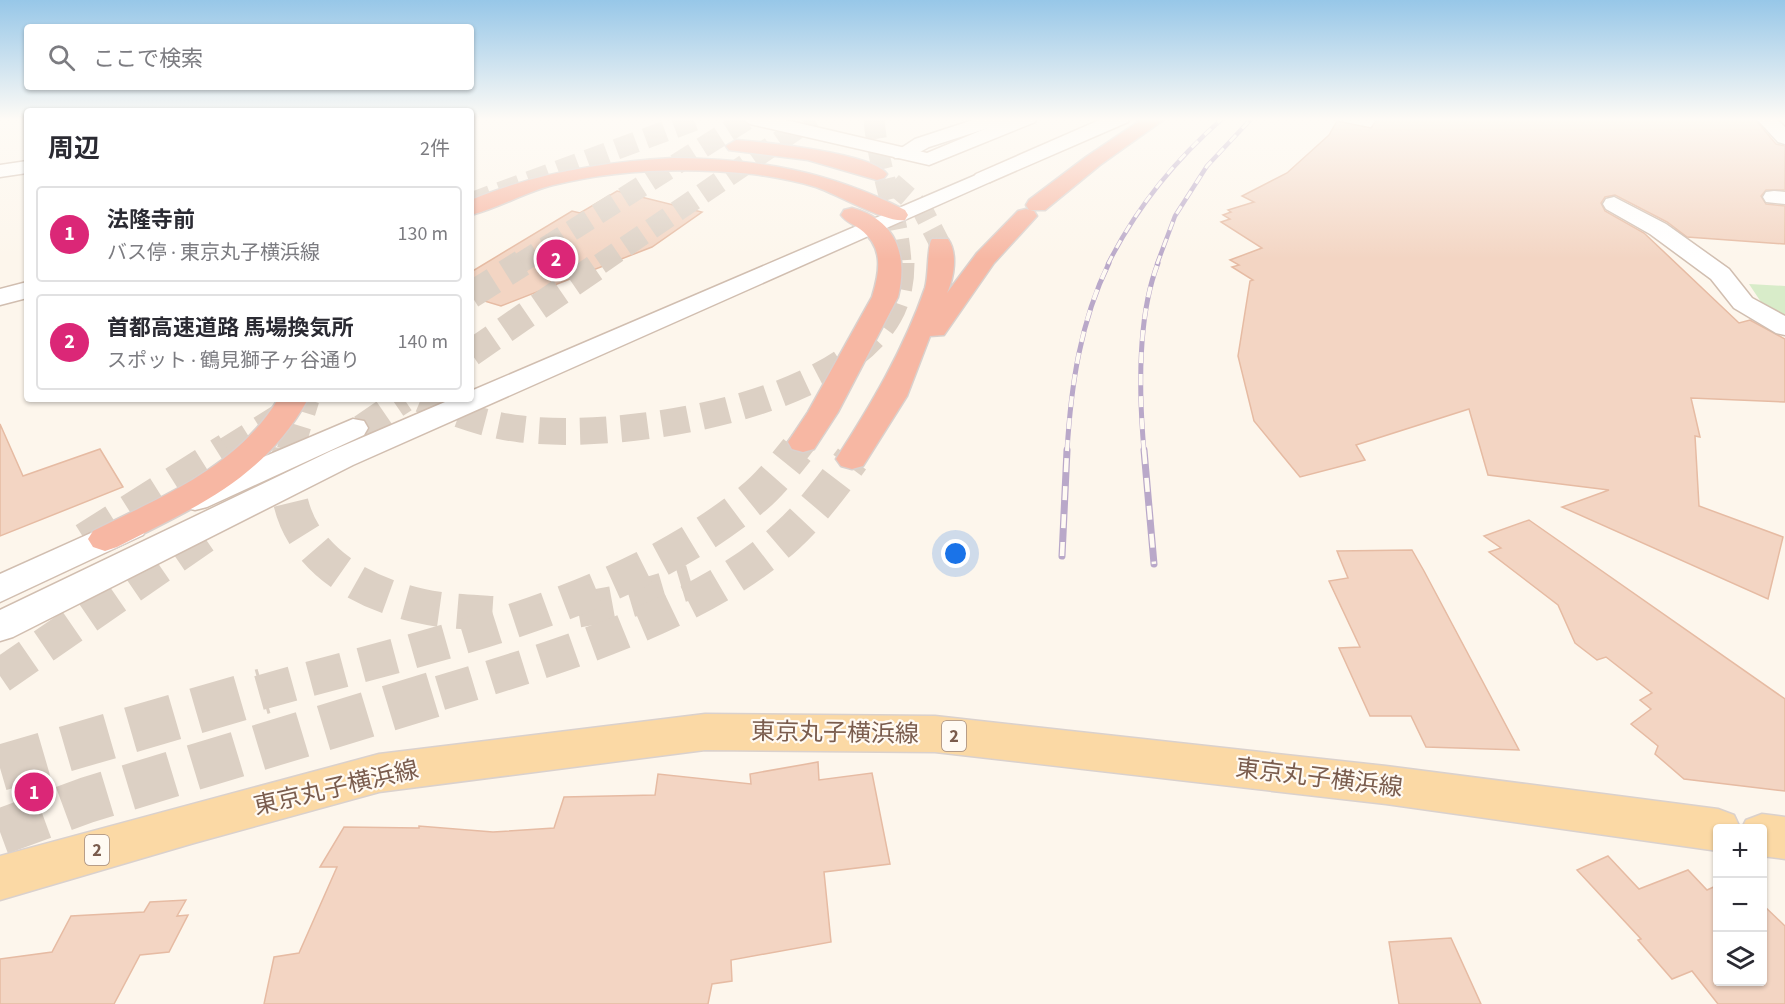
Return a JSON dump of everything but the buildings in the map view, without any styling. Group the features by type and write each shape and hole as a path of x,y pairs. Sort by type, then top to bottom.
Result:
{"highway":[{"path":"474,191 548,165"},
{"path":"474,207 510,192 578,175 657,165"},
{"path":"704,165 796,175 875,215 889,249 891,262 888,288 824,412 802,442"},
{"path":"851,165 877,174"},
{"path":"852,459 963,287 985,258 1032,211 1088,165"},
{"path":"892,396 937,288 942,265 940,244"},
{"path":"105,539 202,489 236,465 264,441 281,420 291,402"}],"main road":[{"name":"東京丸子横浜線","path":"0,878 194,822 379,773 705,732 934,734 1386,785 1713,829"}],"street":[{"path":"973,173 989,165"},
{"path":"474,398 875,215 995,165"},
{"path":"0,171 24,167"},
{"path":"1614,204 1658,230 1720,274 1743,303 1785,327"},
{"path":"482,372 875,215"},
{"path":"0,297 24,291"},
{"path":"0,589 105,539 412,402"},
{"path":"0,627 342,458 465,402"}],"green space":[{"path":"1749,284 1785,286 1785,318 1763,305"}],"tunnel":[{"path":"474,202 574,165"},
{"path":"519,264 675,165"},
{"path":"600,264 745,165"},
{"path":"881,165 896,227 901,264"},
{"path":"892,183 922,209 940,244"},
{"path":"474,293 522,263"},
{"path":"474,351 602,263"},
{"path":"428,402 495,425 562,431 612,429 666,423 721,412 775,396 823,374 862,347 889,315 895,303 901,264"},
{"path":"290,451 305,402"},
{"path":"328,451 400,402"},
{"path":"226,451 285,414"},
{"path":"796,451 803,442"},
{"path":"85,540 228,450"},
{"path":"288,479 290,450"},
{"path":"288,479 330,450"},
{"path":"259,693 516,620 579,597 640,570 698,538 758,495 797,450"},
{"path":"440,693 623,632 712,590 752,564 787,536 813,509 852,459"},
{"path":"288,479 293,509 304,534 320,555 341,572 365,587 421,606 450,611 499,614"},
{"path":"0,676 217,527"},
{"path":"578,610 627,601 691,582"},
{"path":"0,768 264,691"},
{"path":"0,832 87,800 445,691"}],"railway":[{"path":"1108,264 1144,203 1175,165"},
{"path":"1157,264 1175,216 1208,165"},
{"path":"1067,451 1074,379 1084,331 1109,263"},
{"path":"1144,451 1141,356 1146,307 1158,263"},
{"path":"1062,556 1067,450"},
{"path":"1144,450 1154,564"}],"place":[{"name":"首都高速道路 馬場換気所","path":"556,259"},
{"name":"法隆寺前","path":"34,792"}]}
